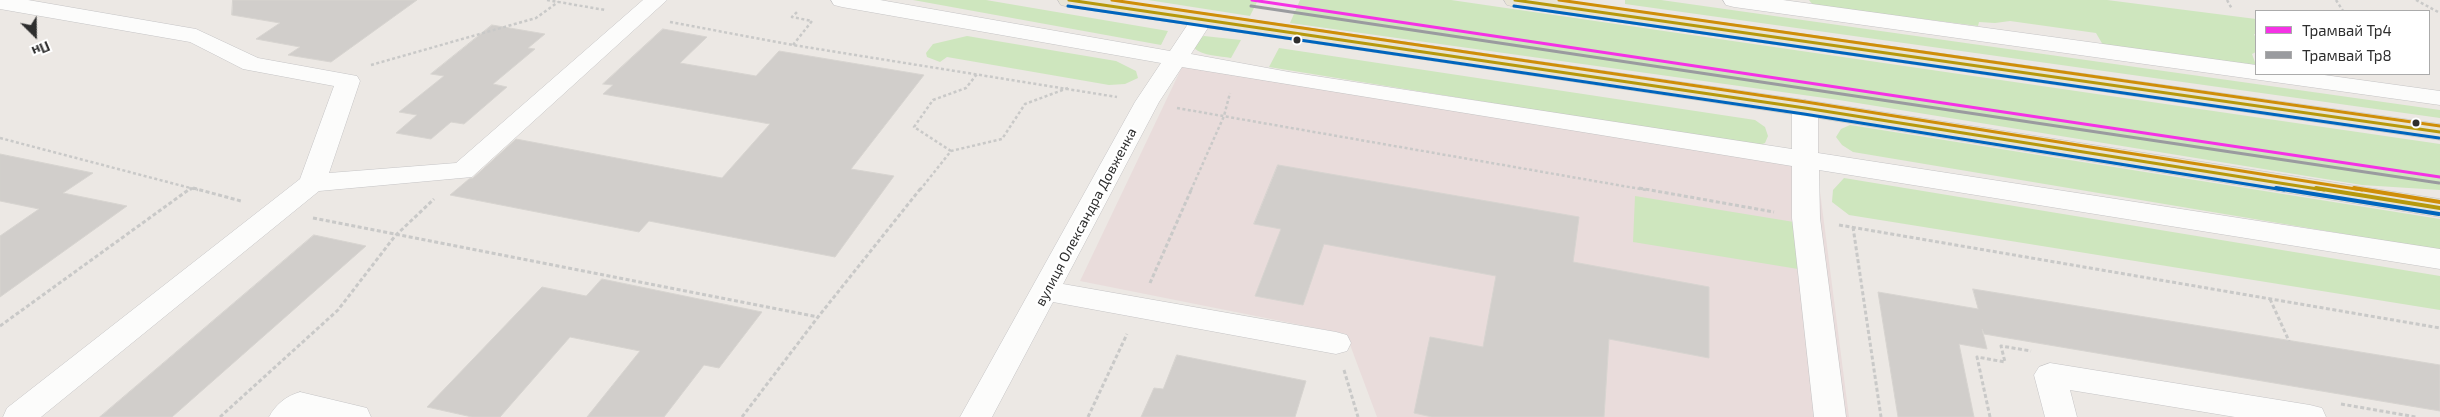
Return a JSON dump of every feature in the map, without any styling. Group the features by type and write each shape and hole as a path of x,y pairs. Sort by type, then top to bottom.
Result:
{"main road":[{"path":"1069,0 1805,108 2440,208"},
{"path":"1515,0 2440,132"}],"street":[{"path":"1734,0 2255,72"},
{"path":"850,1 1289,79 2440,258"},
{"path":"0,2 196,36 251,64 348,81 312,183 19,417"},
{"path":"312,183 463,171 658,10"},
{"name":"вулиця Олександра Довженка","path":"976,417 1047,291 1147,102 1202,20"},
{"path":"2273,75 2440,98"},
{"path":"1805,108 1806,218 1830,417"},
{"path":"1047,291 1336,343"},
{"path":"2060,417 2050,376 2310,417"},
{"path":"285,417 300,404 355,417"}],"path":[{"path":"547,0 612,11"},
{"path":"2227,0 2232,9"},
{"path":"2416,0 2440,13"},
{"path":"328,77 536,18 558,2"},
{"path":"658,10 793,45 1069,88 1778,213"},
{"path":"793,45 812,21 792,17 797,12"},
{"path":"951,151 914,127 933,100 966,88 977,73"},
{"path":"742,417 818,316 951,151 1002,139 1025,104 1069,88"},
{"path":"1088,417 1224,116 1230,90"},
{"path":"0,138 216,195"},
{"path":"220,417 338,310 395,236 463,171"},
{"path":"0,326 192,188"},
{"path":"278,211 395,236 818,316"},
{"path":"1836,224 2440,328"},
{"path":"1852,228 1881,417"},
{"path":"2270,300 2289,341"},
{"path":"1336,343 1358,417"}],"shaded area":[{"path":"1182,67 1817,168 1849,417 1377,417 1346,334 1080,281"}],"green space":[{"path":"913,0 986,0 1168,31 1161,45"},
{"path":"1148,0 1258,0 1250,16"},
{"path":"1300,0 1451,0 2440,144 2440,190 2362,185 1839,100 1290,23"},
{"path":"1625,0 1661,0 2440,110 2440,118 1625,4"},
{"path":"1809,0 2107,0 2255,19 2255,52 2252,54 2255,65 2103,45 2096,33 2010,21 1995,23 1979,22 1978,26 1813,5"},
{"path":"967,36 1116,61 1136,71 1138,78 1125,84 1109,85 947,57 940,62 927,57 926,53 933,44"},
{"path":"1204,36 1241,40 1231,58 1207,54 1194,48 1200,38"},
{"path":"1279,48 1755,120 1765,127 1768,136 1765,143 1757,146 1269,67"},
{"path":"1850,125 2440,219 2440,250 1853,152 1842,145 1836,137 1841,129"},
{"path":"1844,178 2440,276 2440,310 1849,215 1832,202 1833,190"},
{"path":"1635,196 1794,222 1798,269 1633,242"}],"building":[{"path":"233,0 417,0 331,62 288,55 300,47 256,39 280,23 232,15"},
{"path":"492,25 545,34 528,48 535,49 493,84 507,87 464,124 451,122 431,139 396,133 417,115 399,112 444,76 431,74"},
{"path":"663,29 707,37 680,63 756,76 779,51 924,75 851,169 894,176 835,257 649,221 639,232 450,195 469,179 473,178 516,139 722,178 770,124 603,94 613,85 603,84"},
{"path":"0,154 93,173 63,193 127,206 0,297 0,236 39,209 0,201"},
{"path":"1278,165 1579,217 1573,262 1709,287 1709,358 1609,339 1604,417 1432,417 1414,413 1430,337 1483,347 1496,276 1324,244 1303,305 1255,296 1281,229 1254,224"},
{"path":"314,235 366,246 172,417 100,417"},
{"path":"602,279 762,312 719,368 704,365 664,417 587,417 640,351 570,337 500,417 472,417 427,407 542,287 586,296"},
{"path":"1973,289 2440,365 2440,411 1984,334 1982,329 1987,349 1959,344 1974,417 1898,417 1878,292 1978,309"},
{"path":"1177,355 1306,381 1295,417 1141,417 1154,388 1163,389"}],"tram line":[{"name":"Тр4","path":"1252,0 2440,177"},
{"name":"Тр8","path":"1251,6 2439,183"}],"transit line":[{"path":"1069,0 1805,108 2440,208"},
{"path":"1112,0 1806,102 2440,202"},
{"path":"1515,0 2440,132"},
{"path":"1559,0 2440,126"},
{"path":"1068,6 1804,114 2439,214"},
{"path":"1514,6 2439,138"}]}
